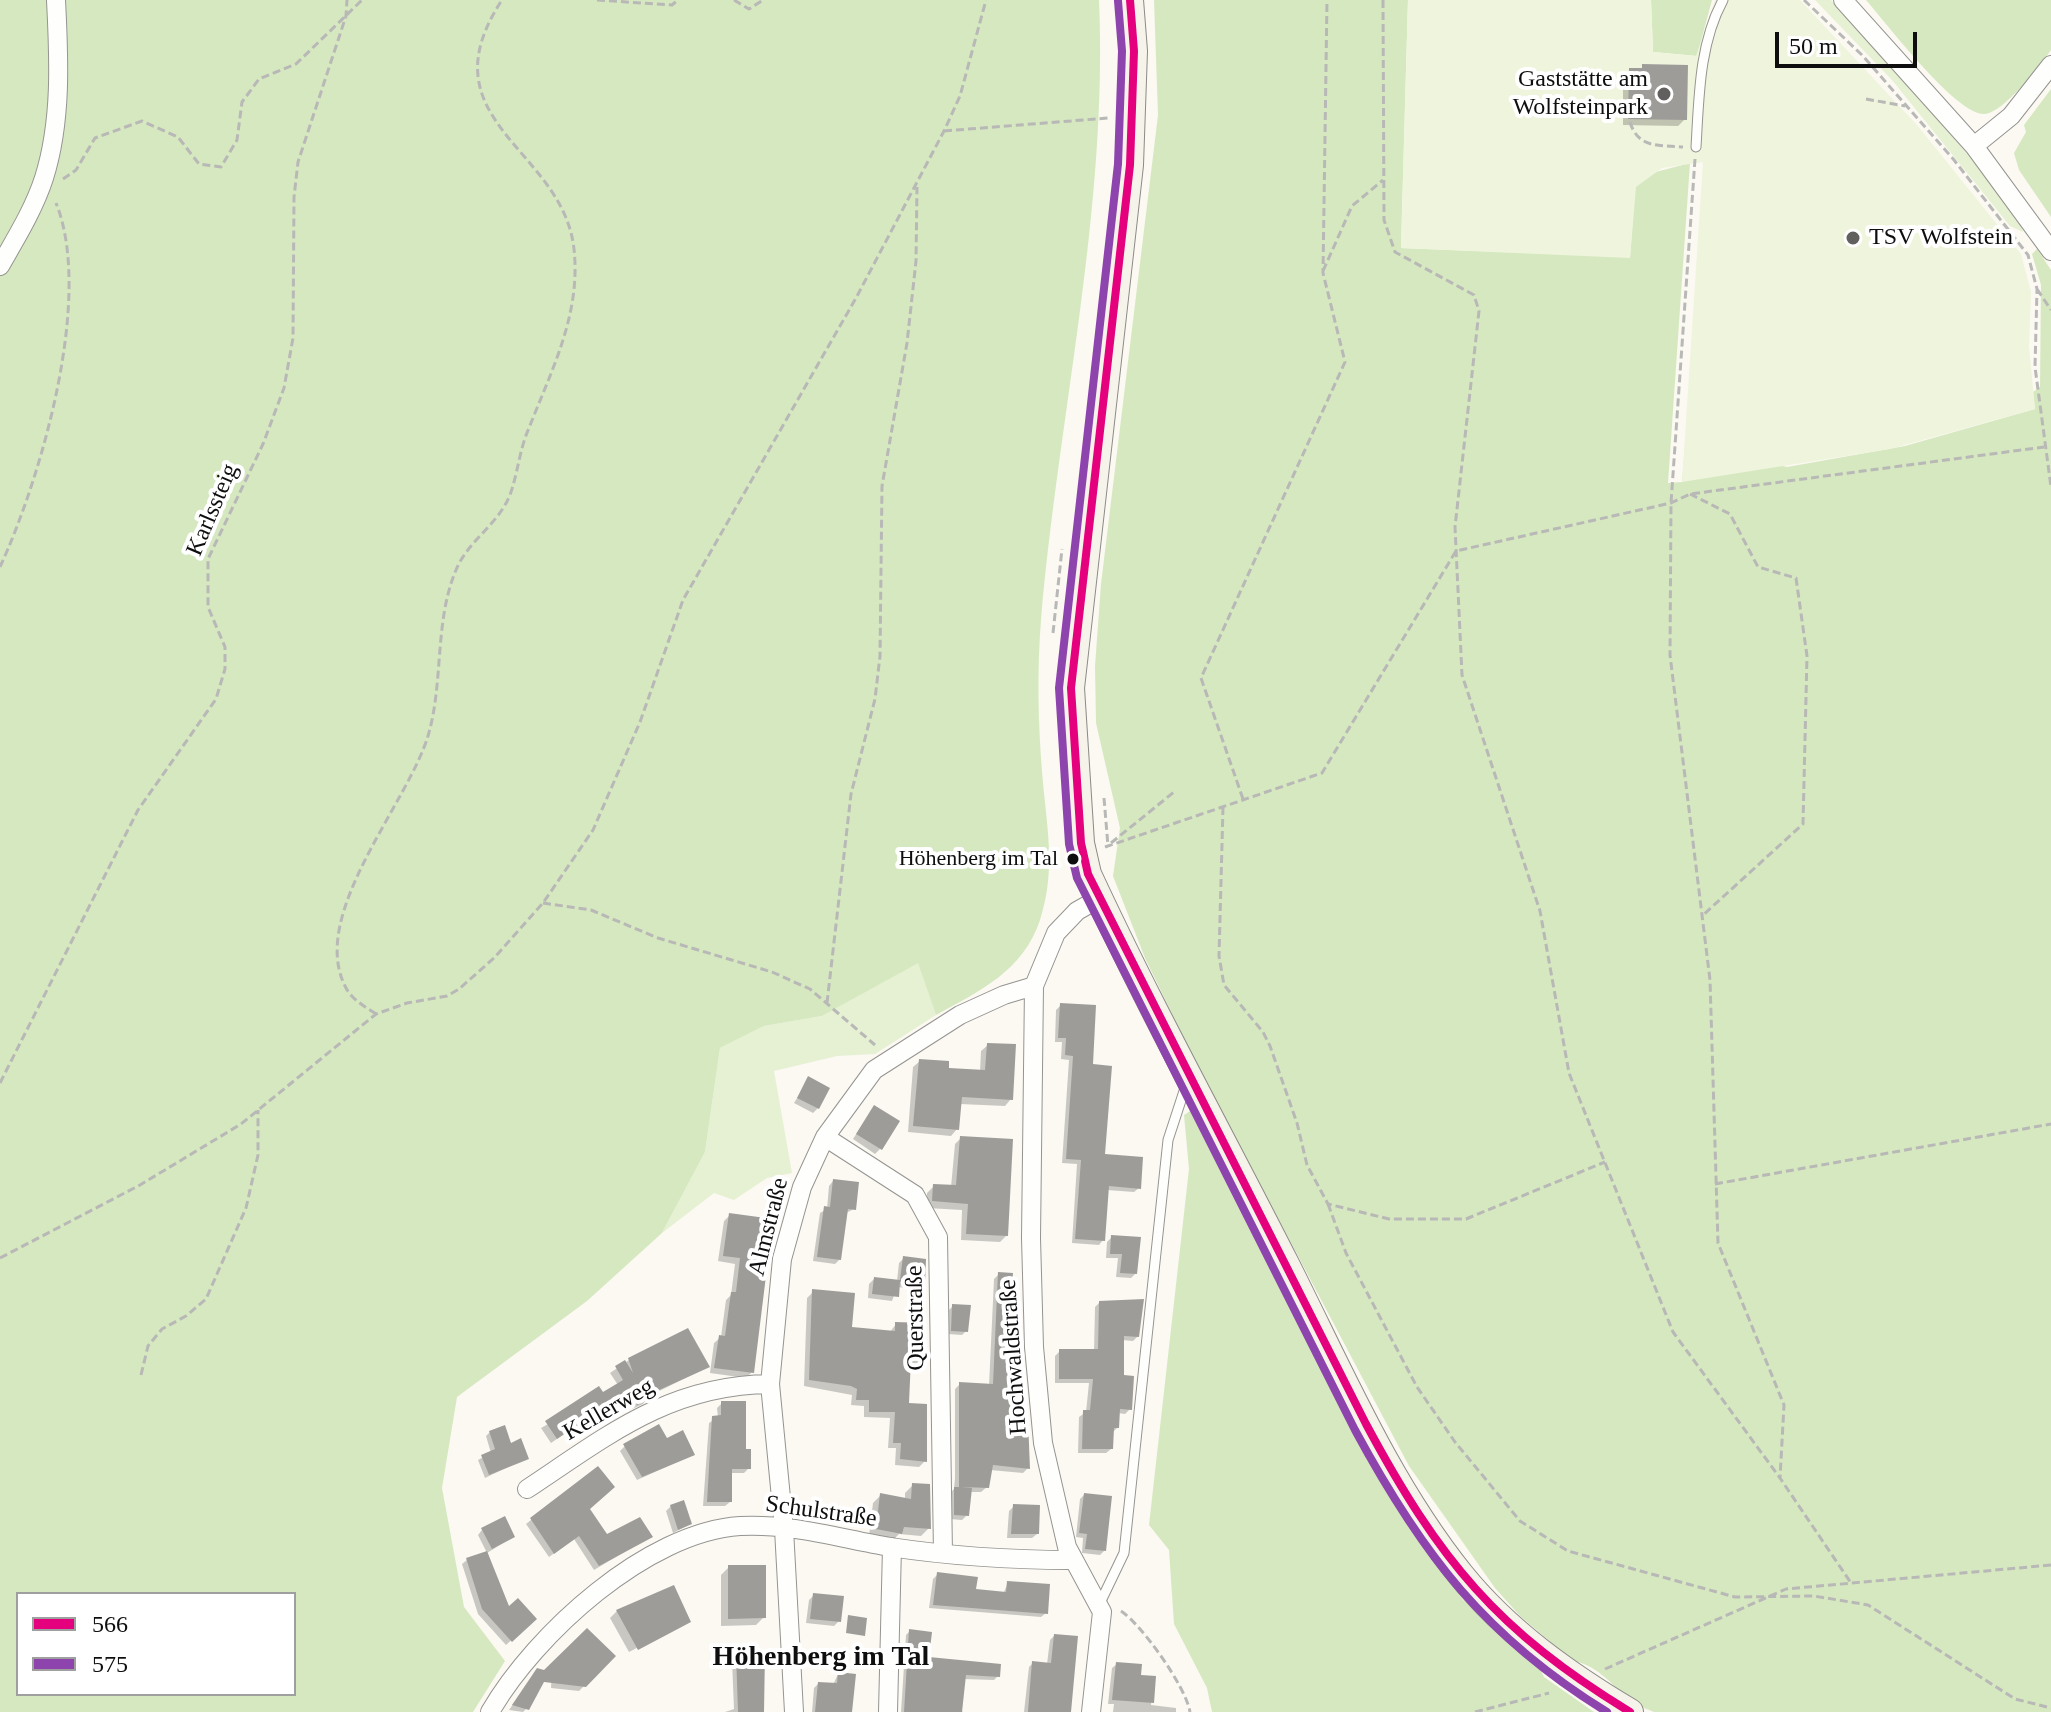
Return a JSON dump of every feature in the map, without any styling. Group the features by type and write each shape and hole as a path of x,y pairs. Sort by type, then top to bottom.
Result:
{"main road":[{"path":"1130,0 1134,51 1130,165 1073,662 1071,712 1083,856 1100,898 1364,1417 1438,1542 1462,1576 1520,1635 1574,1678 1630,1712"}],"street":[{"path":"0,266 25,223 45,175 57,103 56,0"},
{"path":"1843,0 1974,146 2051,251"},
{"path":"1974,146 2011,116 2051,65"},
{"path":"1034,986 1047,950 1061,927 1077,911 1100,898"},
{"name":"Almstraße","path":"794,1712 784,1529 770,1384 782,1259 802,1187 825,1137 860,1085 889,1058 985,1002 1034,986"},
{"name":"Hochwaldstraße","path":"1034,986 1034,1347 1043,1443 1072,1560 1100,1603"},
{"name":"Querstraße","path":"825,1137 915,1195 938,1237 943,1553"},
{"name":"Kellerweg","path":"527,1489 635,1418 663,1404 721,1387 770,1384"},
{"name":"Schulstraße","path":"490,1712 515,1672 549,1633 599,1591 650,1558 719,1530 755,1526 943,1553 1072,1560"},
{"path":"888,1712 892,1547"},
{"path":"1091,1712 1101,1624 1100,1603"}],"lane":[{"path":"1696,147 1703,63 1715,15 1723,0"},
{"path":"1100,1603 1124,1553 1168,1140 1190,1076"}],"path":[{"name":"Karlssteig","path":"0,1083 138,810 216,699 225,669 225,647 208,607 208,559 263,444 284,388 293,338 294,197 298,162 346,16 347,0"},
{"path":"56,182 76,170 95,138 142,121 178,137 199,164 221,167 237,140 242,102 259,79 296,64 362,0"},
{"path":"376,1014 356,1000 345,987 339,968 341,921 351,892 417,768 438,692 442,628 456,567 496,521 510,493 527,431 564,344 574,302 571,230 559,204 528,159 497,128 484,104 479,83 478,53 484,33 502,0"},
{"path":"597,0 603,3 672,5 678,0"},
{"path":"734,0 749,9 763,0"},
{"path":"0,1258 140,1185 258,1110 376,1014 407,1003 447,996 459,989 494,958 543,903 593,830 640,722 683,600 856,298 944,131 960,96 986,0"},
{"path":"1243,799 1201,678 1345,362 1323,273 1327,0"},
{"path":"1383,0 1384,220 1395,252 1474,295 1479,311 1455,527 1462,675 1540,911 1569,1073 1673,1332 1780,1478 1851,1583"},
{"path":"1804,0 1862,55 1907,106 1954,160 2028,255 2037,289 2034,348 2051,487"},
{"path":"1866,99 1907,106"},
{"path":"944,131 1112,117"},
{"path":"1630,122 1634,135 1643,143 1696,147 1671,503 1670,655 1710,980 1718,1243 1784,1405 1780,1478"},
{"path":"1323,273 1352,206 1383,180"},
{"path":"827,1003 851,794 875,699 880,656 882,486 907,343 916,261 917,183"},
{"path":"0,567 18,527 56,393 69,298 64,229"},
{"path":"2037,289 2051,310"},
{"path":"1107,847 1322,773 1456,551 1671,503 1690,494 2044,447"},
{"path":"1690,494 1730,514 1758,567 1796,578 1807,656 1803,824 1702,916"},
{"path":"1107,847 1174,792"},
{"path":"1104,798 1107,847"},
{"path":"1223,807 1219,956 1224,985 1263,1032 1270,1046 1297,1123 1307,1165 1328,1204 1346,1253 1417,1387 1455,1442 1520,1521 1580,1555 1735,1597 1814,1596 1868,1605 2015,1699 2051,1708"},
{"path":"543,903 591,910 658,938 772,972 810,989 889,1058"},
{"path":"141,1375 148,1346 162,1329 186,1316 206,1299 246,1208 258,1155 258,1110"},
{"path":"1715,1184 2051,1124"},
{"path":"1328,1204 1389,1219 1466,1219 1605,1162"},
{"path":"1595,1673 1786,1589 2051,1565"},
{"path":"1100,1603 1126,1614 1150,1643 1184,1694 1190,1712"},
{"path":"1475,1712 1549,1693"}],"green space":[{"path":"0,0 1099,0 1100,78 1089,233 1049,542 1040,639 1039,714 1049,864 1040,920 1023,953 998,978 936,1015 918,963 822,1016 764,1026 720,1048 705,1152 662,1233 587,1301 457,1397 442,1488 464,1607 505,1661 473,1712 0,1712"},
{"path":"1154,0 1408,0 1401,248 1630,257 1635,187 1652,173 1690,163 1668,483 1682,482 1685,444 1787,467 1905,446 2035,409 2033,392 2040,387 2041,285 2032,254 2037,249 2051,270 2051,1712 1654,1712 1628,1699 1595,1670 1573,1661 1520,1616 1495,1588 1409,1466 1198,1067 1145,958 1113,876 1120,828 1096,723 1095,666 1101,584 1158,115"},
{"name":"TSV Wolfstein","path":"1408,0 1651,0 1653,52 1696,56 1715,0 1800,0 1917,125 2021,254 2031,292 2029,347 2035,409 1890,449 1682,482 1703,162 1662,168 1636,187 1630,258 1401,248"},
{"path":"1651,0 1712,0 1697,56 1653,52"},
{"path":"1815,0 1831,0 1885,57 2018,214 2023,232 2010,226 1892,80"},
{"path":"1866,0 2051,0 2051,50 2002,105 1985,114 1973,111 1941,85"},
{"path":"2051,89 2051,217 2019,170 2014,153 2026,132 2024,125"},
{"path":"918,962 936,1015 875,1054 837,1056 774,1071 792,1173 767,1178 734,1200 714,1193 662,1233 705,1152 720,1048 764,1026 822,1016"},
{"path":"1193,1109 1375,1471 1416,1538 1463,1600 1544,1677 1594,1712 1212,1712 1207,1688 1174,1624 1169,1550 1149,1525 1189,1169 1184,1115"}],"building":[{"name":"Gaststätte am Wolfsteinpark","path":"1642,64 1688,65 1687,120 1628,119 1629,68 1642,68"},
{"path":"1060,1003 1096,1005 1093,1064 1112,1066 1105,1154 1143,1157 1141,1189 1109,1186 1105,1241 1075,1239 1081,1160 1066,1159 1073,1056 1065,1055 1066,1038 1058,1038"},
{"path":"987,1043 1016,1044 1013,1100 962,1097 959,1130 913,1126 919,1059 949,1061 949,1068 985,1070"},
{"path":"808,1076 830,1088 819,1109 797,1098"},
{"path":"874,1105 900,1121 882,1150 856,1134"},
{"path":"960,1136 1013,1139 1008,1236 966,1234 968,1204 932,1201 933,1184 956,1185"},
{"path":"833,1179 859,1182 856,1210 848,1209 841,1260 817,1257 824,1206 830,1207"},
{"path":"729,1213 773,1219 754,1373 714,1368 719,1335 725,1336 731,1292 736,1292 740,1258 723,1256"},
{"path":"1111,1235 1141,1237 1137,1274 1120,1273 1122,1254 1110,1254"},
{"path":"903,1256 926,1259 925,1285 900,1282 899,1297 872,1294 874,1277 900,1280"},
{"path":"998,1272 1013,1273 1009,1328 1015,1328 1012,1385 1025,1385 1023,1415 1028,1420 1030,1469 993,1465 989,1488 962,1487 972,1488 969,1516 954,1515 954,1487 959,1487 959,1382 993,1384"},
{"path":"812,1289 855,1293 852,1327 895,1331 895,1322 925,1323 924,1358 911,1358 909,1403 927,1404 927,1462 900,1459 901,1443 893,1443 895,1412 869,1412 869,1400 856,1400 857,1389 809,1380"},
{"path":"1144,1299 1139,1337 1124,1336 1124,1375 1134,1376 1132,1410 1120,1409 1119,1428 1114,1428 1113,1449 1082,1449 1083,1410 1090,1410 1093,1379 1059,1379 1059,1349 1098,1349 1099,1301"},
{"path":"952,1304 971,1305 968,1332 951,1331"},
{"path":"688,1328 710,1367 648,1395 651,1399 637,1405 635,1401 583,1436 576,1426 557,1439 545,1421 599,1386 603,1392 623,1380 615,1366 625,1360 633,1373 628,1358"},
{"path":"721,1401 746,1401 746,1449 751,1449 751,1469 732,1469 732,1502 707,1502 712,1416 721,1415"},
{"path":"659,1424 667,1438 683,1430 695,1455 642,1477 623,1444"},
{"path":"505,1425 511,1443 521,1438 529,1459 489,1475 481,1455 495,1449 489,1431"},
{"path":"598,1466 615,1487 590,1509 607,1534 640,1517 653,1537 599,1566 579,1536 554,1554 530,1518"},
{"path":"912,1483 930,1484 931,1529 904,1527 902,1534 876,1529 880,1493 911,1499"},
{"path":"1084,1493 1112,1496 1106,1551 1085,1549 1087,1534 1079,1533"},
{"path":"684,1500 692,1524 678,1530 670,1505"},
{"path":"1013,1504 1040,1505 1039,1534 1011,1534"},
{"path":"505,1516 515,1537 492,1549 481,1528"},
{"path":"487,1551 509,1606 518,1598 537,1619 512,1642 482,1609 466,1558"},
{"path":"728,1565 766,1565 766,1618 728,1619"},
{"path":"937,1572 978,1577 976,1589 1006,1592 1007,1581 1050,1584 1048,1614 933,1605"},
{"path":"674,1585 691,1622 638,1650 616,1610"},
{"path":"813,1593 844,1596 841,1622 810,1619"},
{"path":"848,1615 867,1618 865,1636 846,1633"},
{"path":"587,1628 616,1656 586,1687 544,1682 529,1710 512,1705 537,1668 544,1670"},
{"path":"909,1629 932,1632 929,1657 1001,1664 1000,1677 966,1675 962,1712 904,1712"},
{"path":"1054,1634 1078,1636 1071,1712 1028,1712 1032,1661 1051,1663"},
{"path":"765,1652 764,1712 738,1712 736,1654"},
{"path":"1116,1662 1142,1664 1141,1675 1156,1676 1154,1703 1112,1700"},
{"path":"838,1672 856,1674 852,1712 815,1712 818,1682 837,1683"}],"transit line":[{"name":"566","path":"1130,0 1134,51 1130,165 1071,688 1081,843 1088,874 1366,1424 1419,1515 1476,1589 1507,1621 1583,1682 1630,1712"},
{"name":"575","path":"1118,1 1122,51 1118,164 1059,688 1069,844 1077,878 1355,1430 1405,1516 1460,1589 1491,1623 1526,1654 1607,1712"}],"place":[{"name":"Gaststätte am Wolfsteinpark","path":"1664,94"},
{"name":"TSV Wolfstein","path":"1853,238"},
{"name":"Höhenberg im Tal","path":"1073,859"}],"district":[{"name":"Höhenberg im Tal","path":"821,1658"}]}
